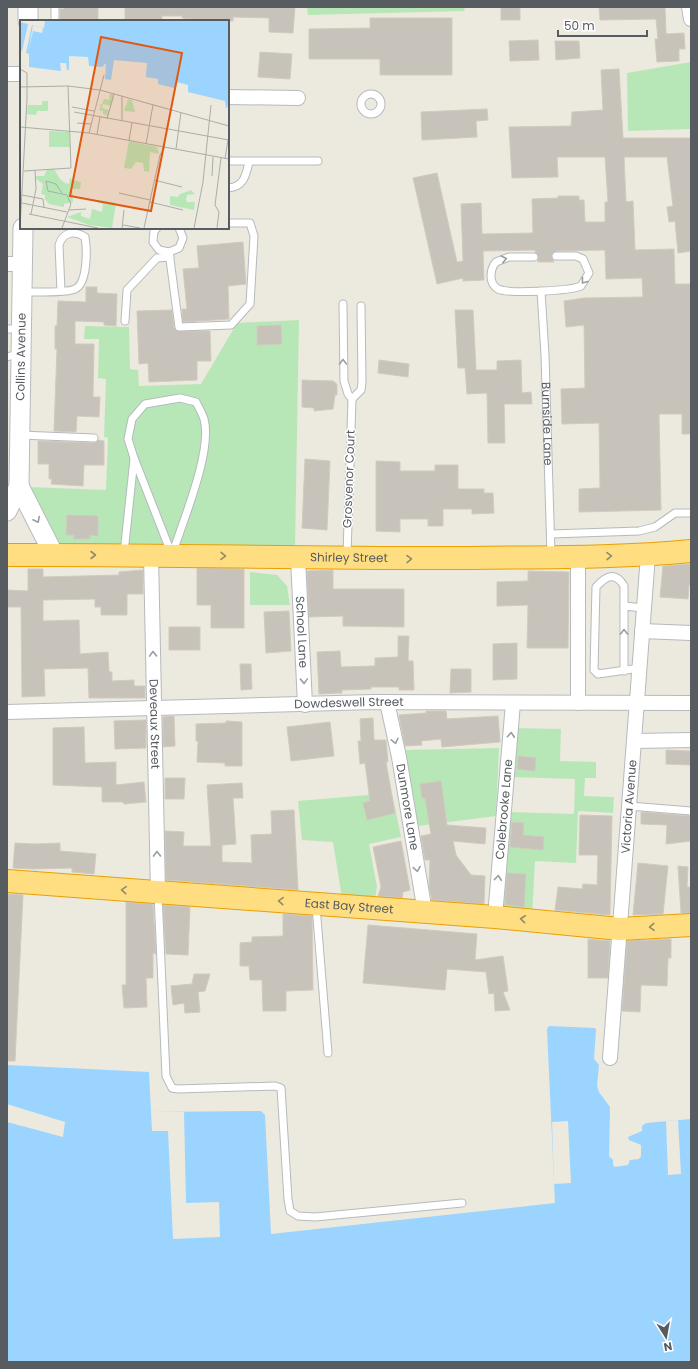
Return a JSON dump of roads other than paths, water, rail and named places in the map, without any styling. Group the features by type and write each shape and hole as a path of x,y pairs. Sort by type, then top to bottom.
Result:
{"highway":[{"name":"Shirley Street","path":"7,555 162,555 347,559 551,558 648,555 691,551"},
{"name":"East Bay Street","path":"7,881 495,917 620,929 691,925"}],"street":[{"path":"28,7 28,20"},
{"path":"688,7 691,19"},
{"path":"7,74 20,74"},
{"path":"229,97 298,98"},
{"name":"Collins Avenue","path":"7,511 19,486 20,435 14,355 14,329 21,292 14,264 23,229"},
{"name":"Collins Avenue","path":"19,486 54,555"},
{"name":"Deveaux Street","path":"158,893 154,707 162,555"},
{"name":"Victoria Avenue","path":"610,1058 648,555"},
{"path":"578,557 578,703"},
{"name":"School Lane","path":"298,558 305,705"},
{"path":"642,631 691,633"},
{"name":"Dowdeswell Street","path":"7,712 387,702 691,703"},
{"name":"Dunmore Lane","path":"387,702 399,757 425,912"},
{"name":"Colebrooke Lane","path":"495,917 514,702"},
{"path":"634,741 691,740"}],"lane":[{"path":"55,7 55,20"},
{"path":"229,161 318,161"},
{"path":"229,188 236,187 241,184 247,172 249,162"},
{"path":"170,255 179,327 231,325 250,304 254,236 250,223 229,223"},
{"path":"156,229 154,231 153,242 159,250 170,255"},
{"path":"125,321 127,290 157,258 170,255 179,248 183,238 179,229"},
{"path":"21,292 61,291 75,290 81,283 85,268 87,248 84,237 77,232 68,234 61,238 58,245 61,291"},
{"path":"534,257 501,259 492,266 491,279 494,285 498,289 541,291 578,288 587,278 588,268 583,259 576,256 556,256"},
{"name":"Burnside Lane","path":"541,291 545,355 551,558"},
{"path":"343,304 344,381 348,394 352,399 361,390 362,382 361,306"},
{"path":"180,398 196,402 204,420 205,444 198,474 162,555 128,438 132,419 145,404 180,398"},
{"name":"Grosvenor Court","path":"347,559 352,399"},
{"path":"20,435 94,438"},
{"path":"124,555 134,458"},
{"path":"550,534 643,531 655,527 675,513 691,512"},
{"path":"624,671 624,586 620,579 614,577 604,578 596,587 594,670 598,674 624,671 640,668"},
{"path":"624,606 644,608"},
{"path":"629,806 691,811"},
{"path":"158,893 166,1076 169,1084 172,1088 178,1089 276,1086 281,1088 290,1211 298,1216 315,1217 462,1203"},
{"path":"316,904 328,1053"}],"water":[{"path":"549,1026 596,1029 594,1059 599,1065 597,1086 599,1092 610,1107 609,1156 613,1160 613,1165 615,1167 628,1165 630,1160 639,1159 641,1156 641,1145 629,1140 628,1137 642,1131 642,1126 646,1123 691,1119 691,1362 7,1362 7,1065 149,1072 151,1112 261,1111 265,1115 271,1234 555,1203 547,1029"}]}
